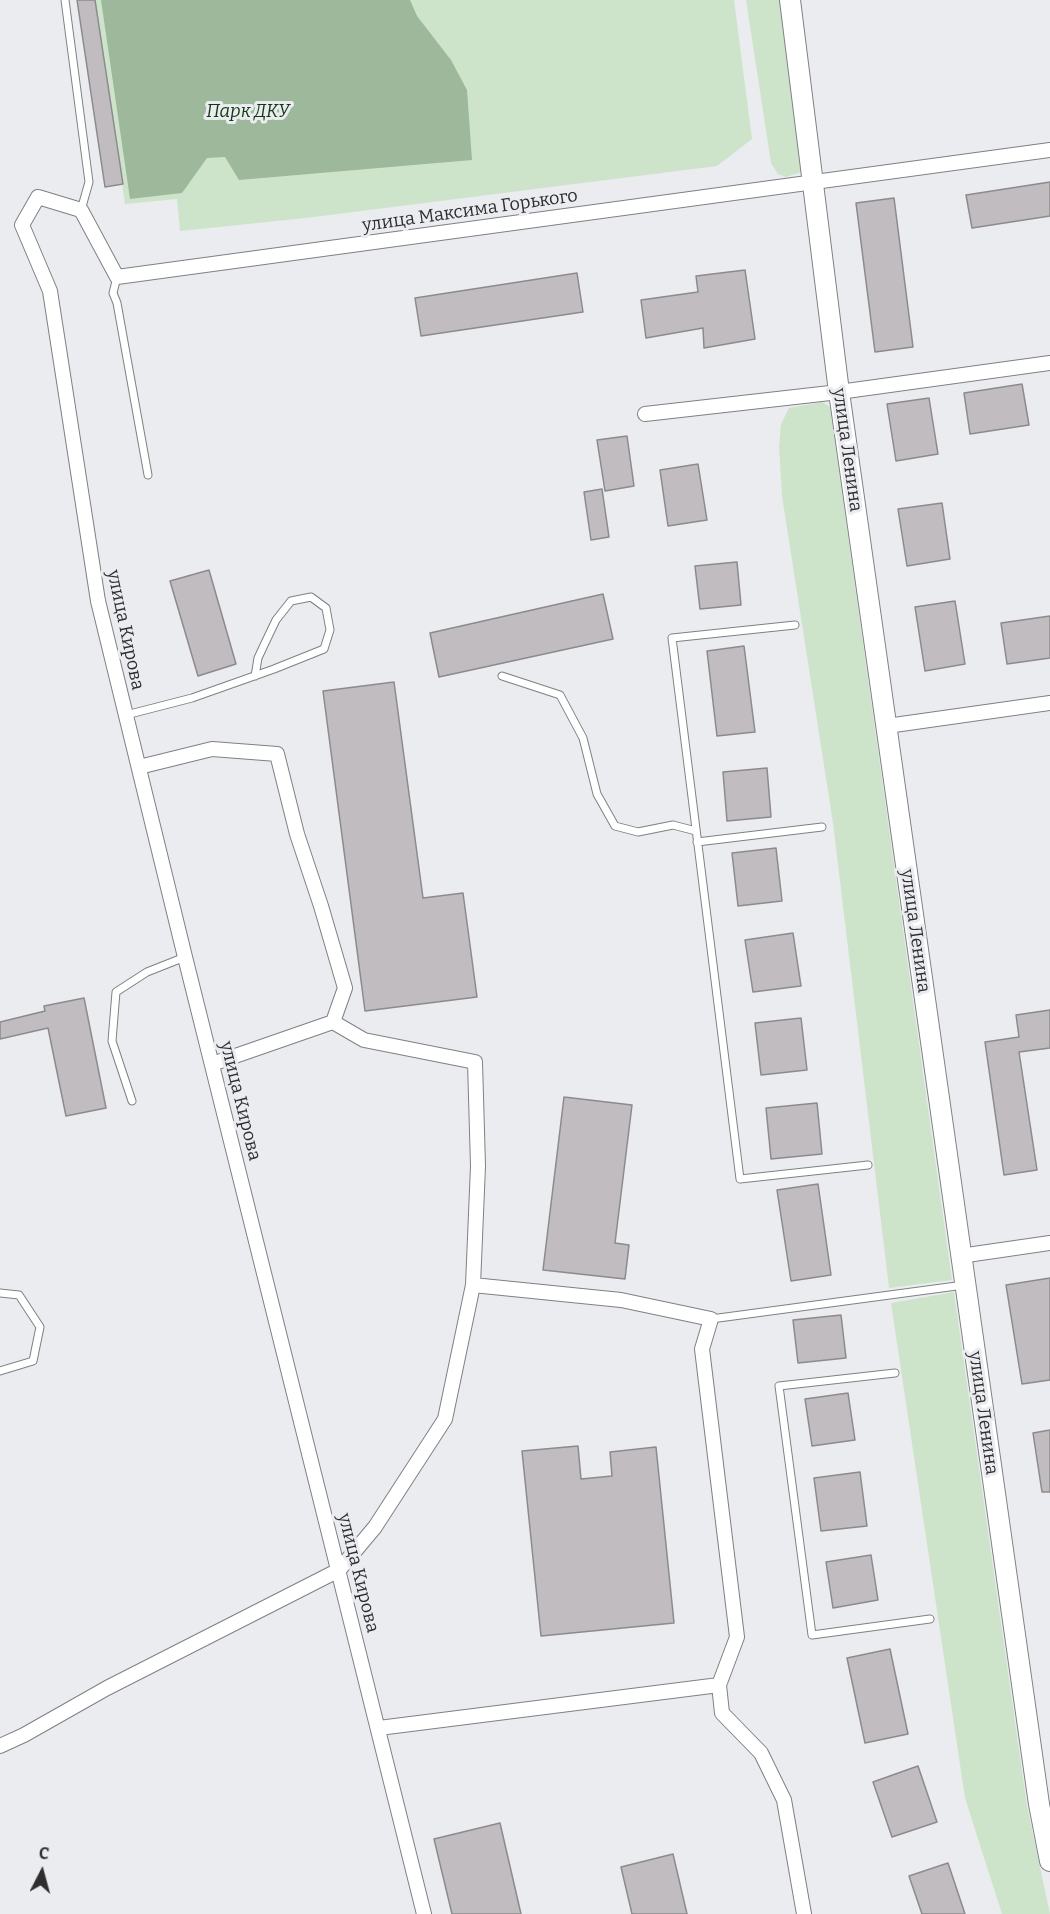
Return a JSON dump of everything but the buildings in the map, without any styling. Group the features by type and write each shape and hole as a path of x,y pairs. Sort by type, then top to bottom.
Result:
{"street":[{"name":"улица Ленина","path":"790,0 839,392 964,1285 1044,1803 1050,1861"},
{"name":"улица Максима Горького","path":"117,277 1050,150"},
{"name":"улица Кирова","path":"81,210 38,197 22,225 50,291 98,601 424,1914"},
{"path":"81,210 117,277"},
{"path":"645,414 839,392 1050,363"},
{"path":"887,726 1050,703"},
{"path":"139,767 212,750 277,754 297,834 345,988 333,1022"},
{"path":"0,1746 107,1688 339,1570 375,1527 445,1419 473,1285 478,1166 475,1062 364,1040 333,1022 212,1064"},
{"path":"960,1256 1050,1242"},
{"path":"473,1285 621,1300 711,1318 702,1349 737,1637 719,1685 722,1713 761,1754 784,1800 804,1914"},
{"path":"379,1728 719,1685"}],"lane":[{"path":"65,0 89,182 81,210"},
{"path":"117,277 113,293 117,303 148,475"},
{"path":"126,716 192,698 274,669 324,649 330,630 326,608 311,597 291,601 276,621 265,643 258,658 255,676"},
{"path":"795,625 672,638 740,1179 868,1165"},
{"path":"502,676 560,695 584,738 597,794 615,826 638,831 673,825 696,831"},
{"path":"697,842 822,827"},
{"path":"132,1101 112,1041 116,992 147,972 185,957"},
{"path":"711,1318 964,1285"},
{"path":"0,1293 19,1295 40,1327 33,1361 0,1371"},
{"path":"895,1373 778,1386 812,1635 930,1620"}],"green space":[{"name":"Парк ДКУ","path":"95,0 734,0 752,139 717,166 306,218 180,231 177,199 125,204"},
{"path":"101,0 410,0 417,16 451,60 467,90 472,160 239,180 225,157 207,158 182,193 130,199"},
{"path":"746,0 782,0 802,172 786,177 778,174 771,163"},
{"path":"822,402 830,407 952,1280 889,1288 833,823 782,496 779,447 781,424 789,408"},
{"path":"954,1292 1027,1806 1050,1914 1002,1914 965,1798 891,1303"}]}
